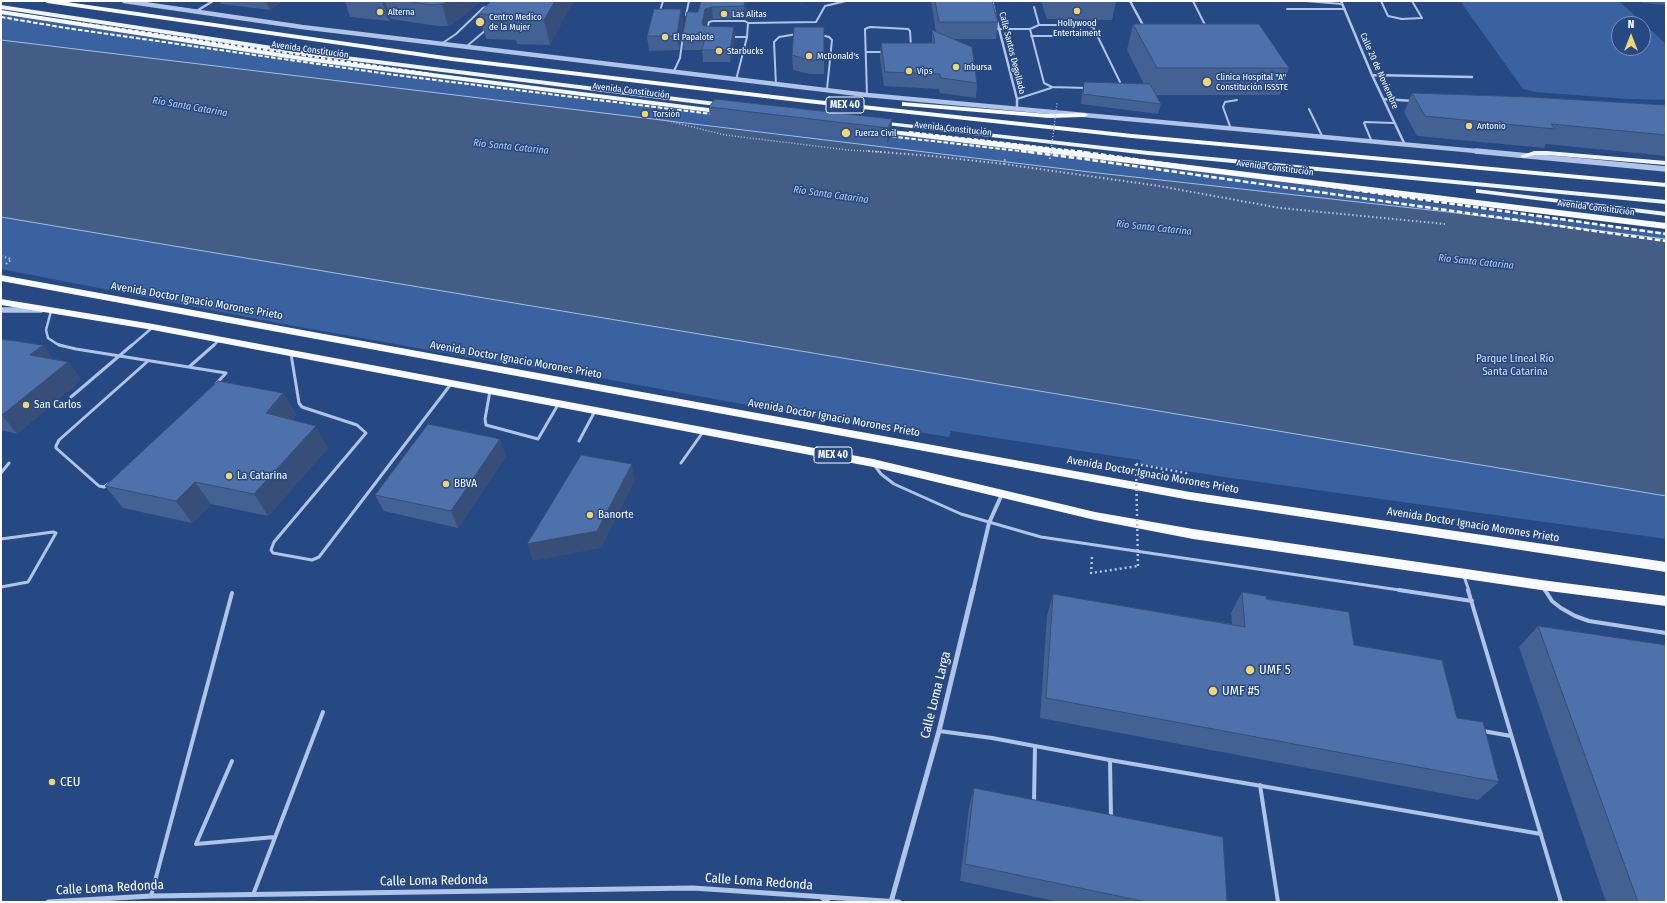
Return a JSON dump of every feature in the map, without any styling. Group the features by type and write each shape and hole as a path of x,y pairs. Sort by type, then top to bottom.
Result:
{"highway":[{"name":"Avenida Constitución","path":"46,1 452,59 808,101 1132,136 1666,185"},
{"name":"Avenida Constitución","path":"1,12 306,59 734,110"},
{"path":"808,101 844,99 1019,114 1059,116 1084,115"},
{"name":"Avenida Constitución","path":"872,126 1009,145 1666,226"},
{"name":"Avenida Doctor Ignacio Morones Prieto","path":"1,278 1190,496 1666,567"},
{"name":"MEX 40","path":"1,302 153,327 704,430 873,463 1095,516 1193,534 1540,585 1666,601"}],"main road":[{"name":"Avenida Constitución","path":"1,7 305,53 734,110"},
{"name":"Avenida Constitución","path":"872,126 1666,202"},
{"path":"1524,156 1534,153 1547,153 1666,163"},
{"path":"1328,170 1666,214"}],"street":[{"name":"Avenida Constitución","path":"124,1 194,12 441,44 674,71 776,85 827,89 867,95 1666,169"},
{"path":"194,12 213,1"},
{"name":"Calle Santos Degollado","path":"992,1 1017,99 1017,108"},
{"path":"1130,1 1146,32"},
{"name":"Calle 20 de Noviembre","path":"1342,2 1372,75 1405,146"},
{"path":"1372,75 1472,77"},
{"path":"1384,99 1415,101"},
{"path":"1,310 47,310"},
{"name":"Calle Loma Larga","path":"891,901 939,731 989,523 1002,493"},
{"name":"Calle Loma Redonda","path":"48,902 151,896 693,888 899,902"},
{"name":"Calle Loma Redonda","path":"821,897 828,902"}],"lane":[{"path":"659,16 663,1"},
{"path":"686,17 689,1"},
{"path":"815,28 816,22 825,6 846,1"},
{"path":"1193,1 1205,25"},
{"path":"1306,1 1342,2"},
{"path":"1381,1 1388,16 1402,19 1422,18 1412,1"},
{"path":"441,44 456,34 482,8 490,6"},
{"path":"1034,7 1038,25"},
{"path":"1287,9 1345,9"},
{"path":"705,36 708,22 713,20 745,21 748,23 816,22"},
{"path":"736,80 747,37 748,23"},
{"path":"998,29 1030,29 1038,25 1090,25 1094,28 1120,82 1120,89 1052,87 1017,99"},
{"path":"466,47 488,28"},
{"path":"867,95 867,40 865,31 867,28 908,29 910,31 910,51"},
{"path":"1030,29 1044,83 1052,87"},
{"path":"674,71 680,58 684,31"},
{"path":"776,85 774,42 778,37 801,34"},
{"path":"818,34 829,37 832,40 827,89"},
{"path":"1031,36 1098,36"},
{"path":"727,37 747,37"},
{"path":"866,52 887,52"},
{"path":"1231,129 1223,107 1225,102 1237,100"},
{"path":"1309,109 1324,138"},
{"path":"1372,142 1364,123 1365,122 1394,123"},
{"path":"47,310 46,330 48,338 57,344 226,373 214,386"},
{"path":"71,397 153,327"},
{"path":"189,367 219,340"},
{"path":"291,353 302,407 357,425 366,433 274,542 271,550 273,553 312,560 320,557 452,383"},
{"path":"112,480 104,487 99,486 56,448 56,446 59,440 148,360"},
{"path":"490,390 485,419 486,425 538,439 559,402"},
{"path":"579,441 595,409"},
{"path":"681,463 704,430"},
{"path":"1,472 9,463"},
{"path":"873,463 881,474 901,488 961,514 1041,537 1472,601"},
{"path":"1,539 53,532 56,533 28,582 1,587"},
{"path":"1463,573 1560,902"},
{"path":"1540,585 1552,601 1575,616 1589,621 1666,633"},
{"path":"151,896 232,593"},
{"path":"253,895 323,712"},
{"path":"939,731 1035,746 1541,834"},
{"path":"1480,731 1511,736"},
{"path":"1035,746 1033,801 1035,806"},
{"path":"1110,760 1110,821"},
{"path":"232,762 196,844 275,837"},
{"path":"1260,785 1278,902"}],"path":[{"path":"1050,159 1057,103"},
{"path":"1004,164 1159,186 1280,208 1445,224"},
{"path":"1,256 12,259"},
{"path":"1091,573 1138,566 1136,464 1186,472"}],"green space":[{"path":"1460,1 1619,1 1635,16 1611,16 1611,56 1651,56 1651,30 1666,44 1666,100 1627,99 1535,92 1523,89"},
{"name":"Río Santa Catarina","path":"1,13 250,52 418,75 609,100 1198,170 1491,211 1666,232 1666,539 1231,478 1140,464 1140,460 951,431 949,437 747,405 584,375 507,364 283,324 1,269"}],"water":[{"name":"Río Santa Catarina","path":"1,40 1098,173 1448,212 1666,239 1666,496 1,217"}],"building":[{"path":"404,1 450,1 432,5"},
{"path":"491,1 555,1 544,20 511,19 513,15 479,14"},
{"path":"701,1 745,1 744,6 712,7 705,9 702,23 704,26 734,27 730,50 702,50 705,37 682,38 687,12 698,12"},
{"path":"935,1 992,1 998,22 939,22"},
{"path":"654,9 681,9 677,36 647,36"},
{"path":"1133,24 1259,24 1289,68 1157,68"},
{"path":"794,27 824,27 824,60 809,60 792,55"},
{"path":"932,30 972,47 977,83 941,78 940,74 885,72 881,43 935,43"},
{"path":"1084,82 1150,84 1161,104 1083,94"},
{"path":"1412,93 1530,97 1666,105 1666,135 1551,124 1555,129 1425,116"},
{"path":"715,99 892,119 888,128 709,107"},
{"path":"1,339 43,345 30,355 68,362 2,415 1,415"},
{"name":"La Catarina","path":"218,381 283,393 266,413 316,426 254,494 195,482 176,501 105,486"},
{"name":"BBVA","path":"428,424 500,439 451,511 375,495"},
{"path":"581,455 632,464 597,531 527,544"},
{"path":"1242,592 1266,596 1266,599 1349,612 1354,645 1442,660 1457,718 1483,722 1499,782 1046,698 1053,594 1245,627"},
{"path":"1538,626 1666,645 1666,902 1638,902"},
{"path":"974,788 1223,837 1227,902 1147,902 965,864"}],"railway":[{"path":"25,15 432,74"},
{"path":"1,17 66,28 395,75 720,115"},
{"path":"909,132 1080,151"},
{"path":"879,135 1029,152"},
{"path":"1021,151 1029,152"},
{"path":"1080,151 1085,152"},
{"path":"1080,151 1666,234"},
{"path":"1029,152 1666,241"}],"place":[{"name":"Hollywood Entertaiment","path":"1077,11"},
{"name":"Alterna","path":"380,12"},
{"name":"Las Alitas","path":"724,14"},
{"name":"Centro Medico de la Mujer","path":"480,22"},
{"name":"El Papalote","path":"665,37"},
{"name":"Starbucks","path":"719,51"},
{"name":"McDonald's","path":"809,56"},
{"name":"Inbursa","path":"956,67"},
{"name":"Vips","path":"909,71"},
{"name":"Clinica Hospital \"A\" Constitución ISSSTE","path":"1207,82"},
{"name":"Torsión","path":"645,114"},
{"name":"Antonio","path":"1469,126"},
{"name":"Fuerza Civil","path":"846,133"},
{"name":"San Carlos","path":"26,405"},
{"name":"La Catarina","path":"229,476"},
{"name":"BBVA","path":"446,484"},
{"name":"Banorte","path":"590,515"},
{"name":"UMF 5","path":"1250,670"},
{"name":"UMF #5","path":"1213,691"},
{"name":"CEU","path":"52,782"}],"park label":[{"name":"Parque Lineal Río Santa Catarina","path":"1515,365"}]}
